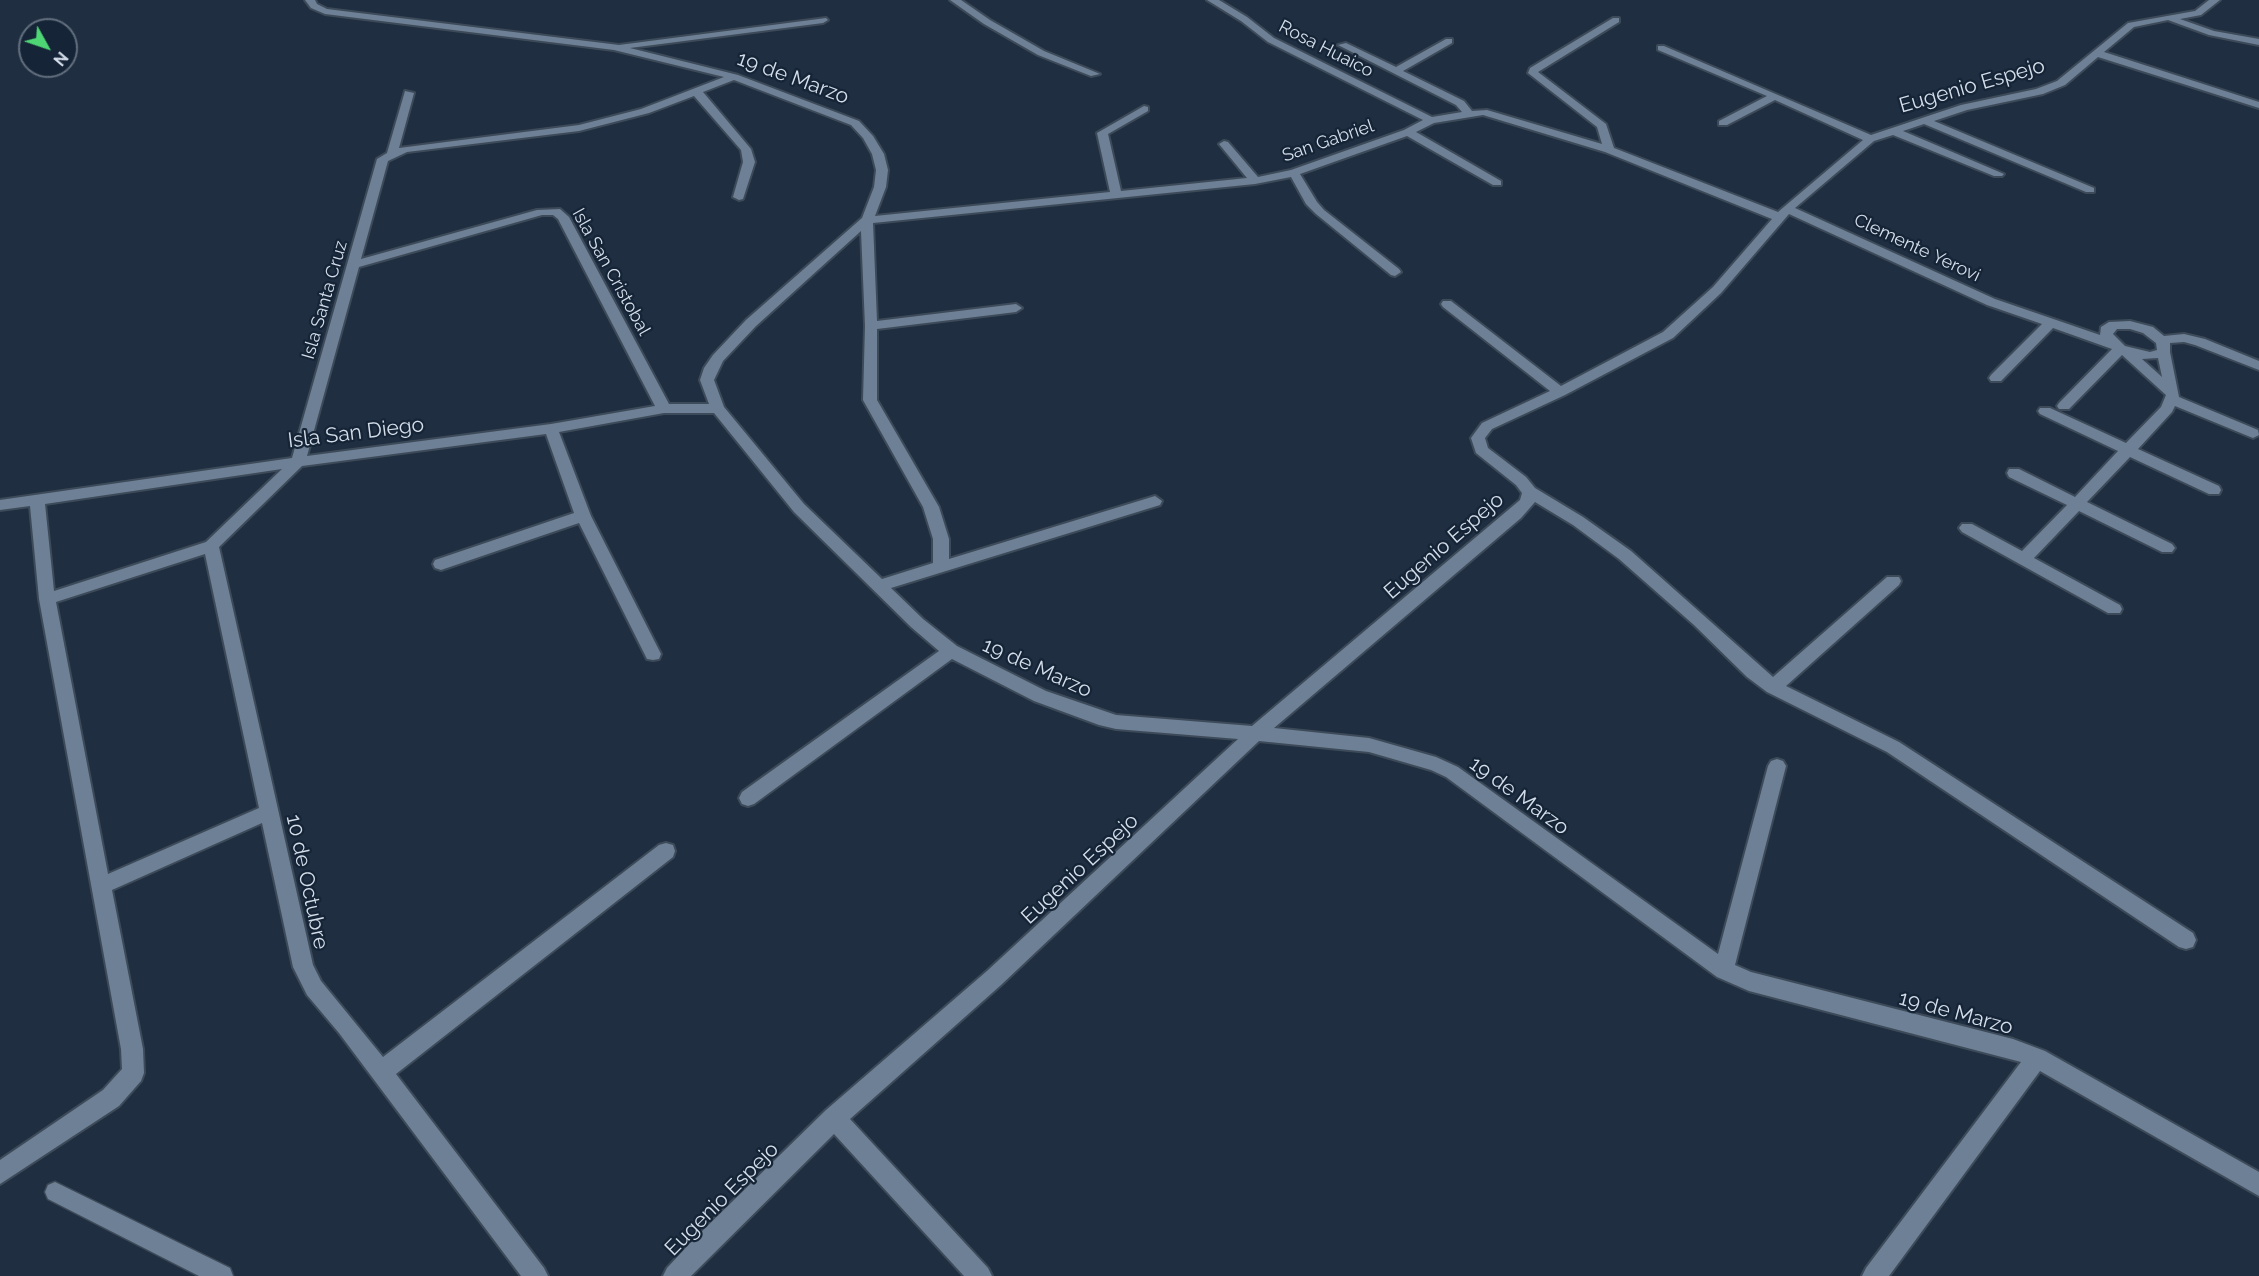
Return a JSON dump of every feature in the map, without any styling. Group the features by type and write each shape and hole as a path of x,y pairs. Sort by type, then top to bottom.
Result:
{"street":[{"name":"19 de Marzo","path":"310,0 314,6 325,11 614,47 731,79 831,112 855,123 868,136 878,154 882,170 880,187 867,220 751,323 718,358 707,380 714,408 799,508 917,623 951,651 1023,688 1099,718 1116,722 1257,732 1369,745 1436,764 1452,772 1724,970 1749,981 2013,1049 2037,1059 2259,1185"},
{"path":"955,0 987,22 1041,53 1095,74"},
{"name":"Rosa Huaico","path":"1212,0 1244,19 1271,40 1431,120"},
{"name":"Eugenio Espejo","path":"675,1276 834,1118 994,978 1257,732 1516,514 1527,502 1530,492 1521,481 1481,450 1478,438 1487,426 1560,392 1668,335 1717,290 1783,213 1870,139 1965,107 2039,92 2061,83 2131,25 2198,13 2215,0"},
{"path":"2171,19 2212,33 2259,42"},
{"path":"1609,150 1602,126 1533,73 1534,70 1616,20"},
{"path":"614,47 823,21"},
{"path":"1396,71 1449,41"},
{"path":"1343,45 1460,103 1468,113"},
{"path":"1661,48 1870,139"},
{"path":"2097,53 2259,105"},
{"path":"392,153 405,149 579,128 645,111 731,79"},
{"path":"696,91 746,149 749,162 739,197"},
{"name":"Isla Santa Cruz","path":"298,462 382,159 392,153 409,93"},
{"path":"1723,123 1775,96"},
{"path":"1116,195 1102,133 1144,109"},
{"name":"San Gabriel","path":"867,220 1255,182 1294,173 1408,132 1431,120 1468,113 1495,114 1609,150 1783,213"},
{"path":"1922,120 2090,190"},
{"path":"1893,131 1998,174"},
{"path":"1408,132 1497,183"},
{"path":"1224,144 1255,182"},
{"path":"1294,173 1312,204 1320,212 1395,272"},
{"name":"Isla San Cristobal","path":"354,265 541,212 556,211 564,217 668,409"},
{"name":"Clemente Yerovi","path":"1783,213 1991,302 2042,319"},
{"path":"867,220 871,327 870,400 931,507 941,539 940,567"},
{"path":"1447,304 1560,392"},
{"path":"871,327 1016,308"},
{"path":"2024,559 2167,409 2172,396 2162,346 2139,327 2122,324 2109,327 2042,319"},
{"path":"2042,319 2120,348 2151,356 2162,346 2192,340 2259,366"},
{"path":"1996,378 2042,319"},
{"path":"2109,327 2106,335 2172,396 2253,433"},
{"path":"2064,406 2120,348"},
{"name":"Isla San Diego","path":"0,504 551,429 668,409 714,408"},
{"path":"2045,411 2214,490"},
{"path":"551,429 583,516 652,654"},
{"path":"47,599 211,546 298,462"},
{"path":"2014,473 2167,548"},
{"path":"1530,492 1578,521 1625,555 1773,687 1893,747 2186,939"},
{"path":"0,1173 111,1098 133,1073 132,1049 47,599 37,499"},
{"path":"878,586 1155,501"},
{"path":"441,564 583,516"},
{"path":"1967,528 2114,609"},
{"name":"10 de Octubre","path":"211,546 303,967 314,987 536,1276"},
{"path":"1773,687 1893,581"},
{"path":"748,798 951,651"},
{"path":"1724,970 1777,766"},
{"path":"101,886 269,812"},
{"path":"381,1072 666,851"},
{"path":"1874,1276 2037,1059"},
{"path":"834,1118 980,1276"}],"lane":[{"path":"55,1192 222,1276"}]}
